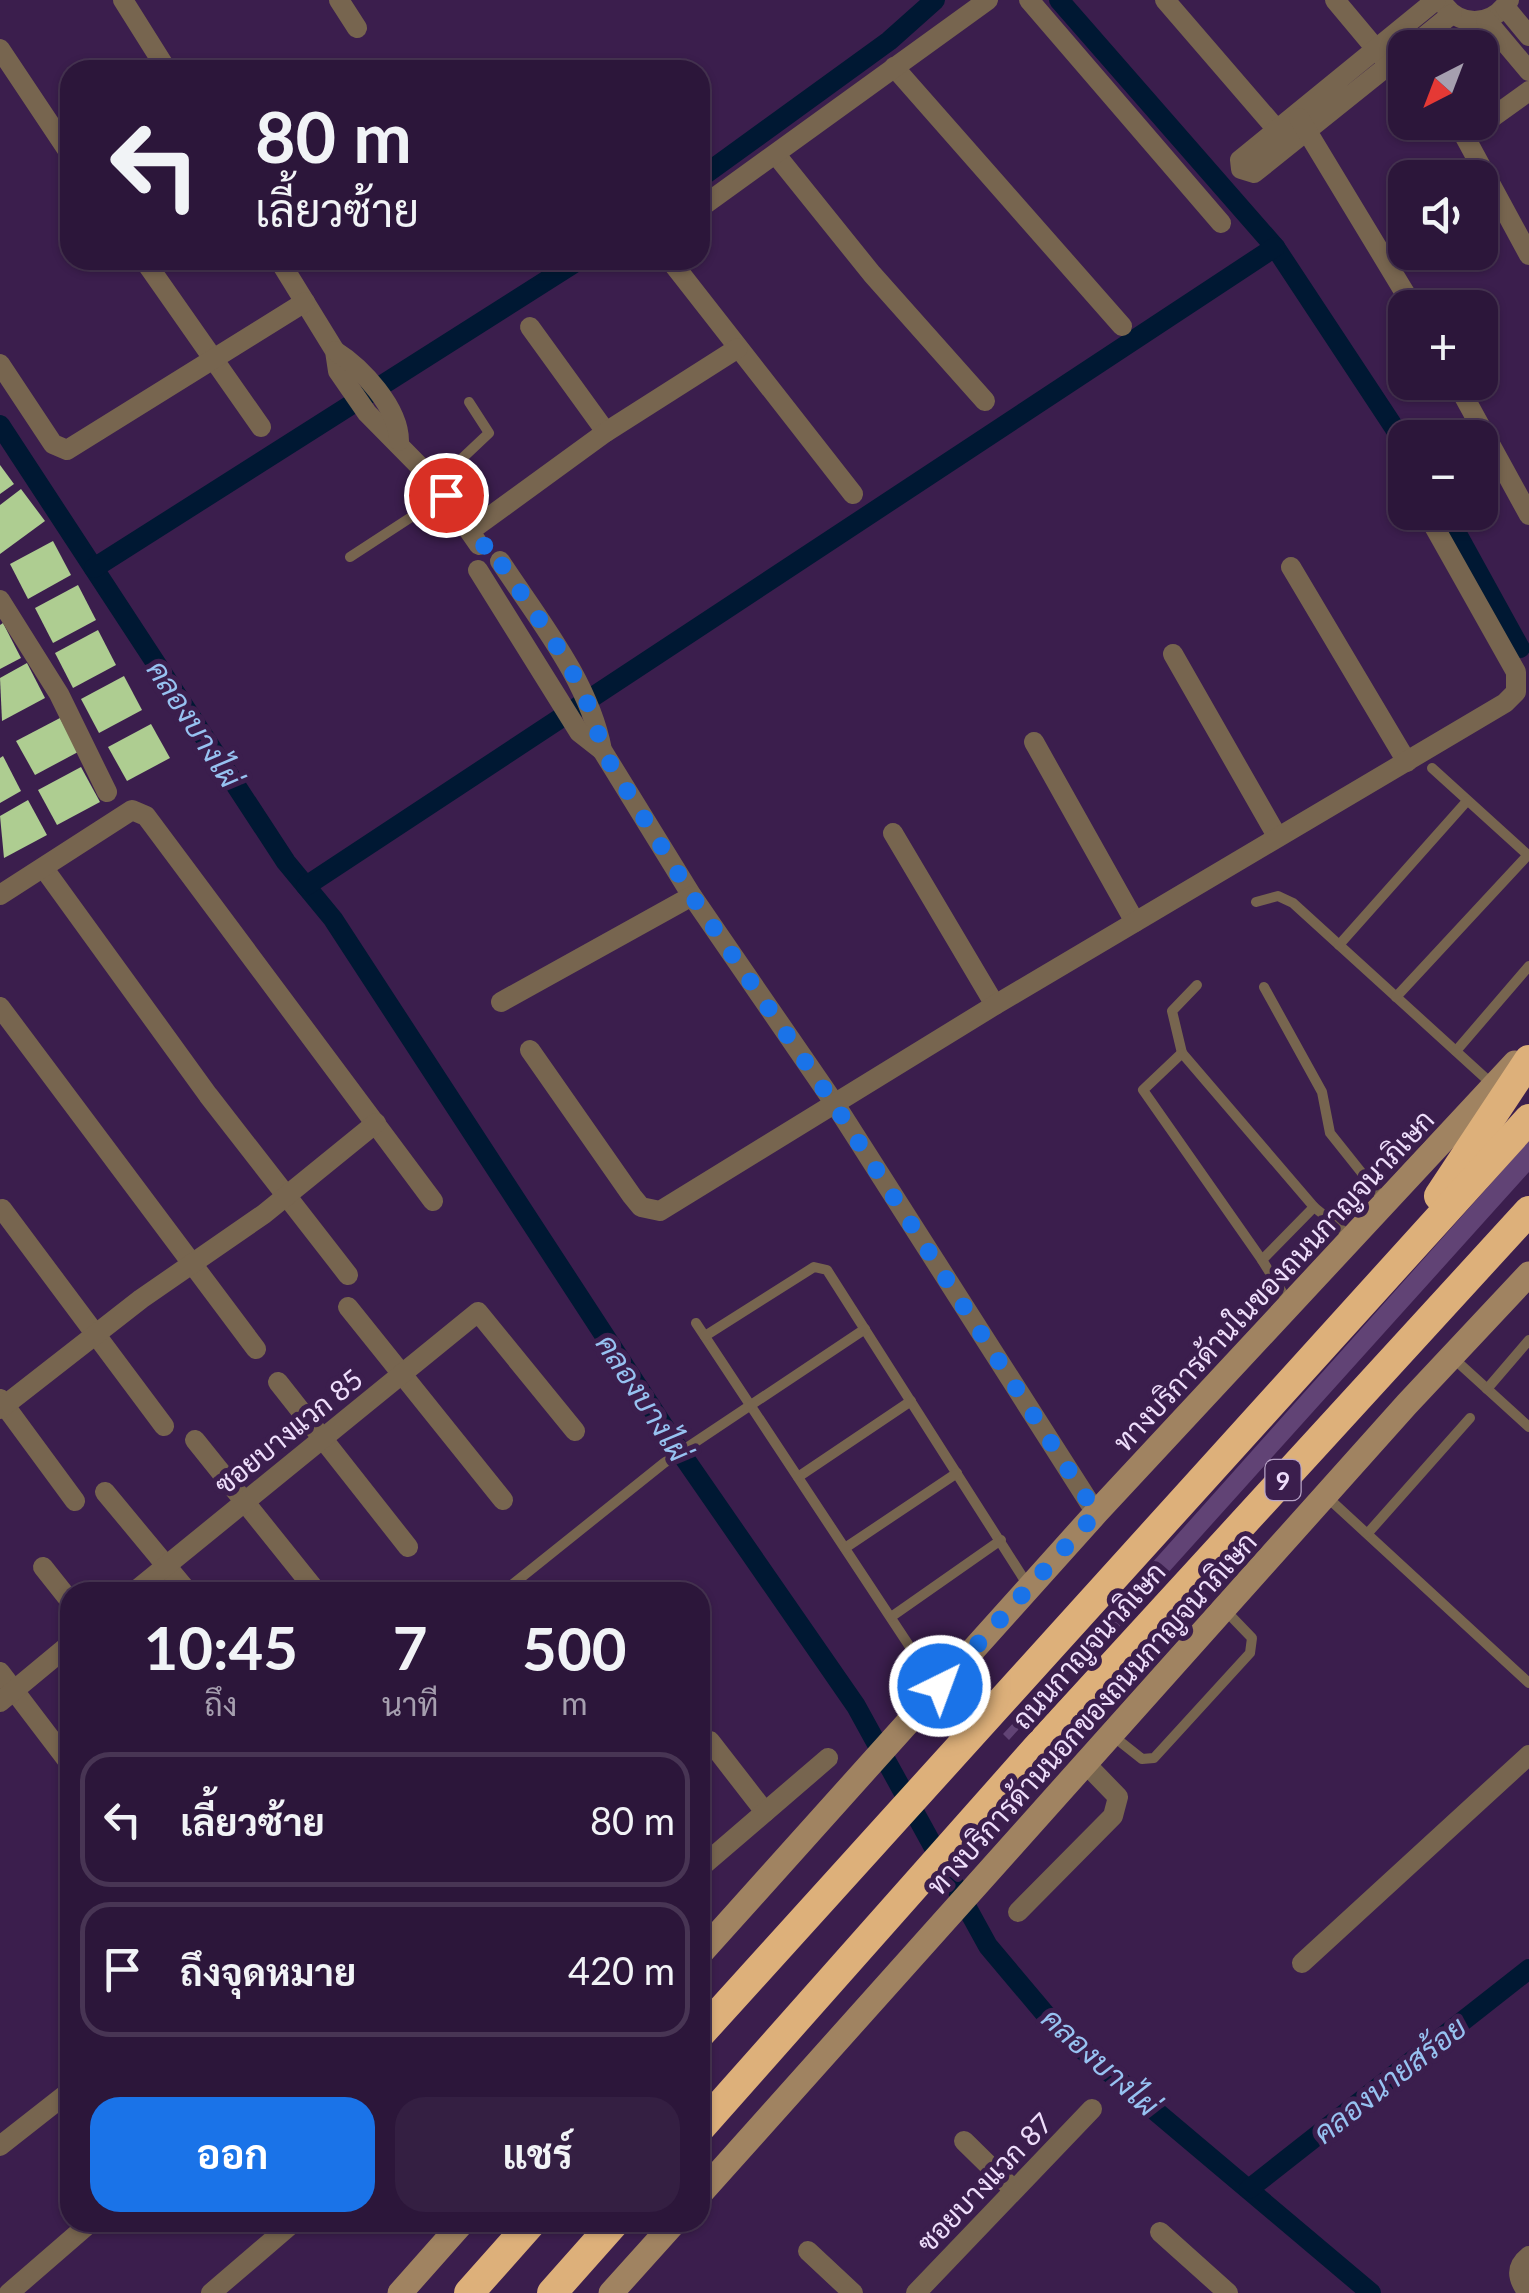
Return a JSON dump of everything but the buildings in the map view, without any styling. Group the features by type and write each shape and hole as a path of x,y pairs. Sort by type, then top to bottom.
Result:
{"highway":[{"path":"1388,1274 1529,1060"},
{"name":"ถนนกาญจนาภิเษก","path":"710,2023 1529,1120"},
{"name":"ถนนกาญจนาภิเษก","path":"710,2117 1037,1748 1529,1211"},
{"path":"469,2293 523,2232"},
{"path":"552,2293 606,2232"}],"main road":[{"name":"ทางบริการด้านในของถนนกาญจนาภิเษก","path":"710,1943 1096,1513 1529,1048"},
{"name":"ทางบริการด้านนอกของถนนกาญจนาภิเษก","path":"710,2183 1451,1356 1529,1274"},
{"path":"400,2293 455,2232"},
{"path":"611,2293 665,2232"}],"street":[{"path":"122,0 161,60"},
{"path":"339,0 357,28"},
{"path":"710,201 988,0"},
{"path":"1030,0 1221,223"},
{"path":"1165,0 1283,136 1375,48 1443,5"},
{"path":"1335,0 1375,48 1388,52"},
{"path":"1443,5 1474,22 1486,20 1507,3 1529,36"},
{"path":"1422,30 1443,5"},
{"path":"1486,20 1529,71"},
{"path":"0,49 60,139"},
{"path":"1301,121 1388,64"},
{"path":"894,68 1122,326"},
{"path":"1498,109 1529,91"},
{"path":"1301,121 1403,290"},
{"path":"1466,140 1529,255"},
{"path":"777,156 872,274 986,401"},
{"path":"151,270 261,427"},
{"path":"285,270 355,380 374,406 399,426 400,441 441,489 475,538 498,548 500,562 578,684 588,727"},
{"path":"678,270 853,494"},
{"path":"0,364 53,444 68,450 305,302"},
{"path":"530,328 606,432"},
{"path":"738,348 606,432 475,538 472,556 560,697 588,727 692,896 834,1104 1096,1513"},
{"path":"1466,400 1529,516"},
{"path":"530,1050 632,1196 652,1213 1505,702 1519,684 1516,672 1436,530"},
{"path":"478,570 492,572 500,562"},
{"path":"1291,567 1407,762"},
{"path":"0,600 58,694 106,792"},
{"path":"535,659 556,647"},
{"path":"1173,654 1277,836"},
{"path":"1034,742 1135,922"},
{"path":"0,895 132,810 146,816 433,1200"},
{"path":"893,833 995,1005"},
{"path":"44,870 348,1275"},
{"path":"501,1002 692,896"},
{"path":"0,1007 256,1349"},
{"path":"75,1501 2,1405 286,1196 376,1123"},
{"path":"2,1210 164,1426"},
{"path":"348,1307 503,1500"},
{"name":"ซอยบางแวก 85","path":"146,1582 478,1312 575,1431"},
{"path":"278,1382 408,1546"},
{"path":"195,1440 309,1582"},
{"path":"104,1492 180,1582"},
{"path":"43,1567 60,1588"},
{"path":"7,1696 60,1652"},
{"path":"0,1672 7,1696 60,1753"},
{"path":"710,1742 765,1812"},
{"path":"1302,1963 1529,1755"},
{"path":"710,1859 828,1758"},
{"path":"1018,1912 1112,1816 1118,1797 1086,1764"},
{"path":"0,2146 60,2100"},
{"name":"ซอยบางแวก 87","path":"916,2293 1092,2109"},
{"path":"964,2142 1014,2190"},
{"path":"9,2293 79,2232"},
{"path":"211,2293 282,2232"},
{"path":"1160,2232 1228,2293"},
{"path":"808,2251 853,2293"},
{"path":"1528,2293 1519,2282 1518,2272 1529,2256"}],"lane":[{"path":"350,556 441,489 489,433 469,402"},
{"path":"1396,997 1529,855 1432,768"},
{"path":"1339,946 1467,800"},
{"path":"1256,902 1270,896 1286,898 1494,1086"},
{"path":"1456,1051 1529,966"},
{"path":"1197,984 1172,1012 1182,1053 1314,1206 1352,1238"},
{"path":"1264,987 1318,1083 1330,1133 1386,1202"},
{"path":"1182,1053 1143,1090 1290,1306"},
{"path":"1262,1260 1314,1206"},
{"path":"705,1336 819,1266 828,1270 1029,1587"},
{"path":"696,1323 910,1647"},
{"path":"515,1582 664,1463 864,1329"},
{"path":"1487,1389 1529,1340"},
{"path":"1451,1356 1529,1427"},
{"path":"798,1477 911,1401"},
{"path":"1368,1533 1470,1418"},
{"path":"845,1548 957,1473"},
{"path":"1326,1496 1529,1682"},
{"path":"891,1617 1001,1540"},
{"path":"1112,1736 1142,1759 1154,1758 1250,1653 1252,1638 1224,1609"}],"shaded area":[{"path":"1529,1141 1529,1172 1094,1655 1075,1667 1009,1740 1003,1734 1053,1681 1067,1658"}],"waterway":[{"path":"710,171 889,41 935,0"},
{"path":"1059,0 1275,247 1389,420"},
{"path":"306,886 1275,247"},
{"path":"94,568 563,270"},
{"name":"คลองบางไผ่","path":"0,425 286,862 333,919 685,1459 856,1706 988,1946 1057,2028 1371,2293"},
{"path":"1455,530 1520,648"},
{"name":"คลองนายสร้อย","path":"1249,2189 1529,1969"}],"route":[{"path":"446,495 480,545 489,543 498,548 500,562 578,684 597,722 602,750 692,896 834,1104 1096,1513 940,1686"}]}
